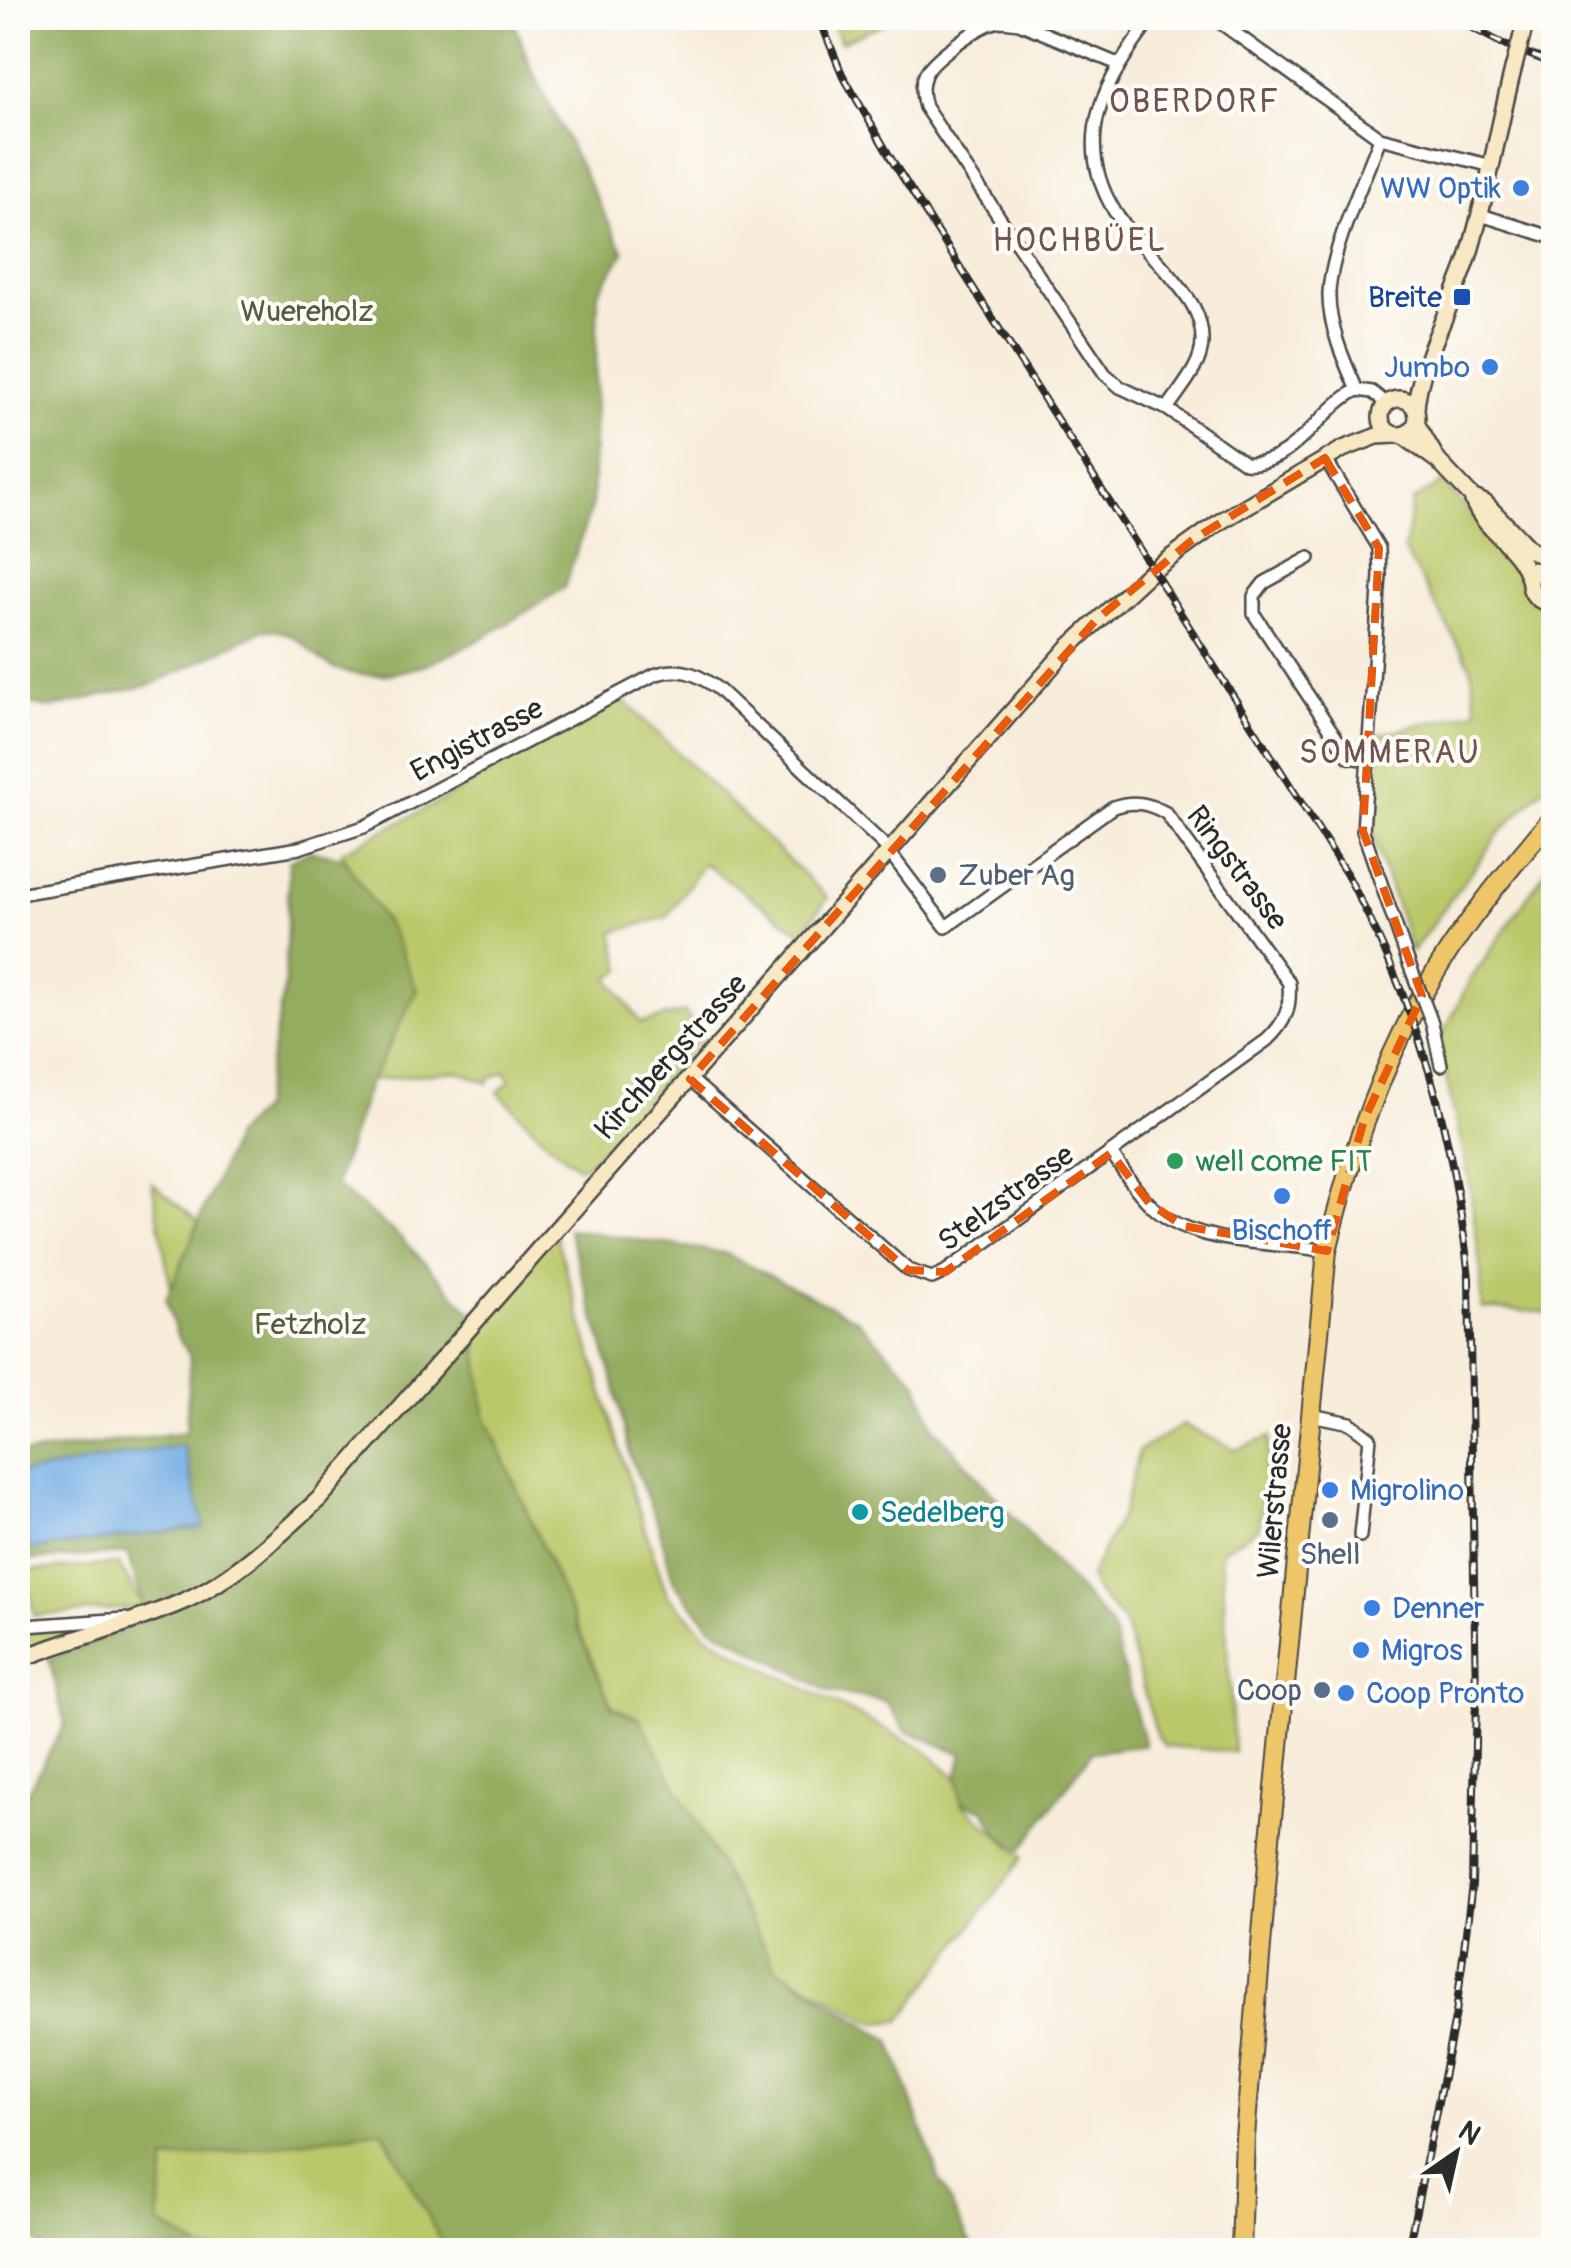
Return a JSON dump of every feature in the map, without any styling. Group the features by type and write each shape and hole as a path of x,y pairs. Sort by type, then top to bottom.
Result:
{"main road":[{"path":"1399,435 1411,431 1430,357 1481,215 1527,19"},
{"name":"Kirchbergstrasse","path":"1343,448 1388,406 1430,357"},
{"path":"1438,461 1409,401 1388,406 1386,430 1438,461 1530,550 1553,561"},
{"name":"Kirchbergstrasse","path":"18,1660 186,1600 269,1543 319,1500 890,852 1040,676 1148,574 1254,501 1343,448 1378,436 1399,435"},
{"path":"1472,497 1475,510 1526,566 1532,593 1551,603"},
{"path":"1529,579 1539,564 1553,561"},
{"name":"Wilerstrasse","path":"1241,2250 1245,2137 1327,1251 1347,1171 1402,1032 1439,966 1554,816"}],"street":[{"path":"1152,18 1118,64 1104,92 1095,121 1094,152 1102,186 1117,215 1190,299 1201,327 1198,360 1168,409"},
{"path":"1214,18 1380,138 1492,166"},
{"path":"1118,64 1004,21 990,23 937,58 925,74 922,94 926,107 1105,374 1120,387 1168,409 1236,459 1256,464 1298,440 1357,390 1372,392 1388,406"},
{"path":"1357,390 1335,331 1329,295 1340,245 1380,138"},
{"path":"1481,215 1554,238"},
{"path":"1325,458 1379,548 1363,831 1432,1023 1441,1066"},
{"path":"1309,558 1264,583 1254,596 1254,614 1350,757 1368,760"},
{"name":"Engistrasse","path":"18,894 298,848 364,827 666,671 684,670 718,688 890,852"},
{"name":"Ringstrasse","path":"890,852 946,928 1113,807 1126,802 1151,804 1166,814 1281,968 1290,983 1290,998 1281,1027 1111,1153"},
{"name":"Stelzstrasse","path":"690,1079 908,1270 920,1276 932,1278 944,1272 1111,1153 1149,1203 1183,1226 1262,1243 1327,1251"},
{"path":"1311,1415 1350,1424 1370,1438 1360,1536"},
{"path":"18,1595 21,1630 138,1618"}],"highlighted area":[{"path":"1325,458 1379,548 1363,831 1422,996 1364,1120 1327,1251 1183,1226 1149,1203 1111,1153 945,1272 908,1270 690,1079 1096,620 1191,541"}],"green space":[{"name":"Wuereholz","path":"18,18 512,18 531,68 624,253 598,292 592,505 564,588 457,651 397,672 368,675 340,670 288,634 263,630 153,684 50,708 18,702"},
{"path":"830,18 896,18 841,42"},
{"path":"1443,482 1519,568 1531,600 1553,611 1553,778 1500,832 1412,952 1370,829 1378,735 1477,711 1471,667 1404,550 1413,501"},
{"path":"620,697 828,898 801,933 704,863 667,917 613,932 622,970 609,978 641,1023 685,1012 701,1038 588,1165 578,1167 498,1092 510,1081 505,1071 488,1083 456,1071 371,1080 394,1037 342,852 443,800"},
{"name":"Fetzholz","path":"309,851 343,857 392,932 417,990 368,1087 335,1185 401,1238 473,1314 485,1416 612,1707 639,1718 775,1967 891,2041 939,2179 973,2250 446,2250 382,2130 165,2161 158,2222 201,2250 43,2250 18,2224 18,1809 65,1724 49,1659 148,1620 127,1553 19,1561 18,1455 186,1432 190,1356 176,1333 166,1300 235,1135 261,1109 285,984 289,861"},
{"path":"1553,860 1553,1313 1481,1308 1481,1274 1469,1178 1437,1038 1447,1027 1469,982"},
{"path":"152,1183 200,1223 171,1290"},
{"path":"568,1229 724,1253 856,1319 917,1382 934,1428 1111,1626 1145,1745 1092,1752 1021,1850 998,1834 985,1810 962,1802 957,1778 963,1754 905,1730 886,1701 830,1692 710,1626 674,1582 658,1524 631,1459 614,1382"},
{"path":"554,1230 667,1594 707,1635 922,1748 957,1778 962,1803 1023,1857 900,2021 875,2023 775,1967 612,1707 485,1416 473,1314"},
{"path":"1183,1425 1236,1450 1270,1437 1259,1528 1221,1551 1234,1752 1165,1746 1157,1736 1124,1622 1094,1589 1090,1576 1123,1512 1139,1451"},
{"path":"118,1564 144,1607 34,1616 27,1571"},
{"path":"113,1621 18,1655 18,1639 32,1631"},
{"path":"382,2130 446,2250 201,2250 158,2222 165,2161"}],"water":[{"path":"183,1445 204,1527 29,1550 19,1474"}],"railway":[{"path":"819,18 842,74 893,162 1349,878 1414,1024 1442,1121 1469,1278 1476,1697 1472,1884 1456,2013 1408,2250"},
{"path":"1453,18 1505,45 1554,64"}],"place":[{"name":"WW Optik","path":"1521,188"},
{"name":"Breite","path":"1462,297"},
{"name":"Jumbo","path":"1490,367"},
{"name":"Zuber Ag","path":"938,875"},
{"name":"well come FIT","path":"1175,1161"},
{"name":"Bischoff","path":"1282,1196"},
{"name":"Migrolino","path":"1330,1490"},
{"name":"Sedelberg","path":"860,1512"},
{"name":"Shell","path":"1330,1520"},
{"name":"Denner","path":"1372,1608"},
{"name":"Migros","path":"1361,1650"},
{"name":"Coop","path":"1322,1690"},
{"name":"Coop Pronto","path":"1346,1693"}],"district":[{"name":"OBERDORF","path":"1195,102"},
{"name":"HOCHBÜEL","path":"1080,241"},
{"name":"SOMMERAU","path":"1390,753"}]}
